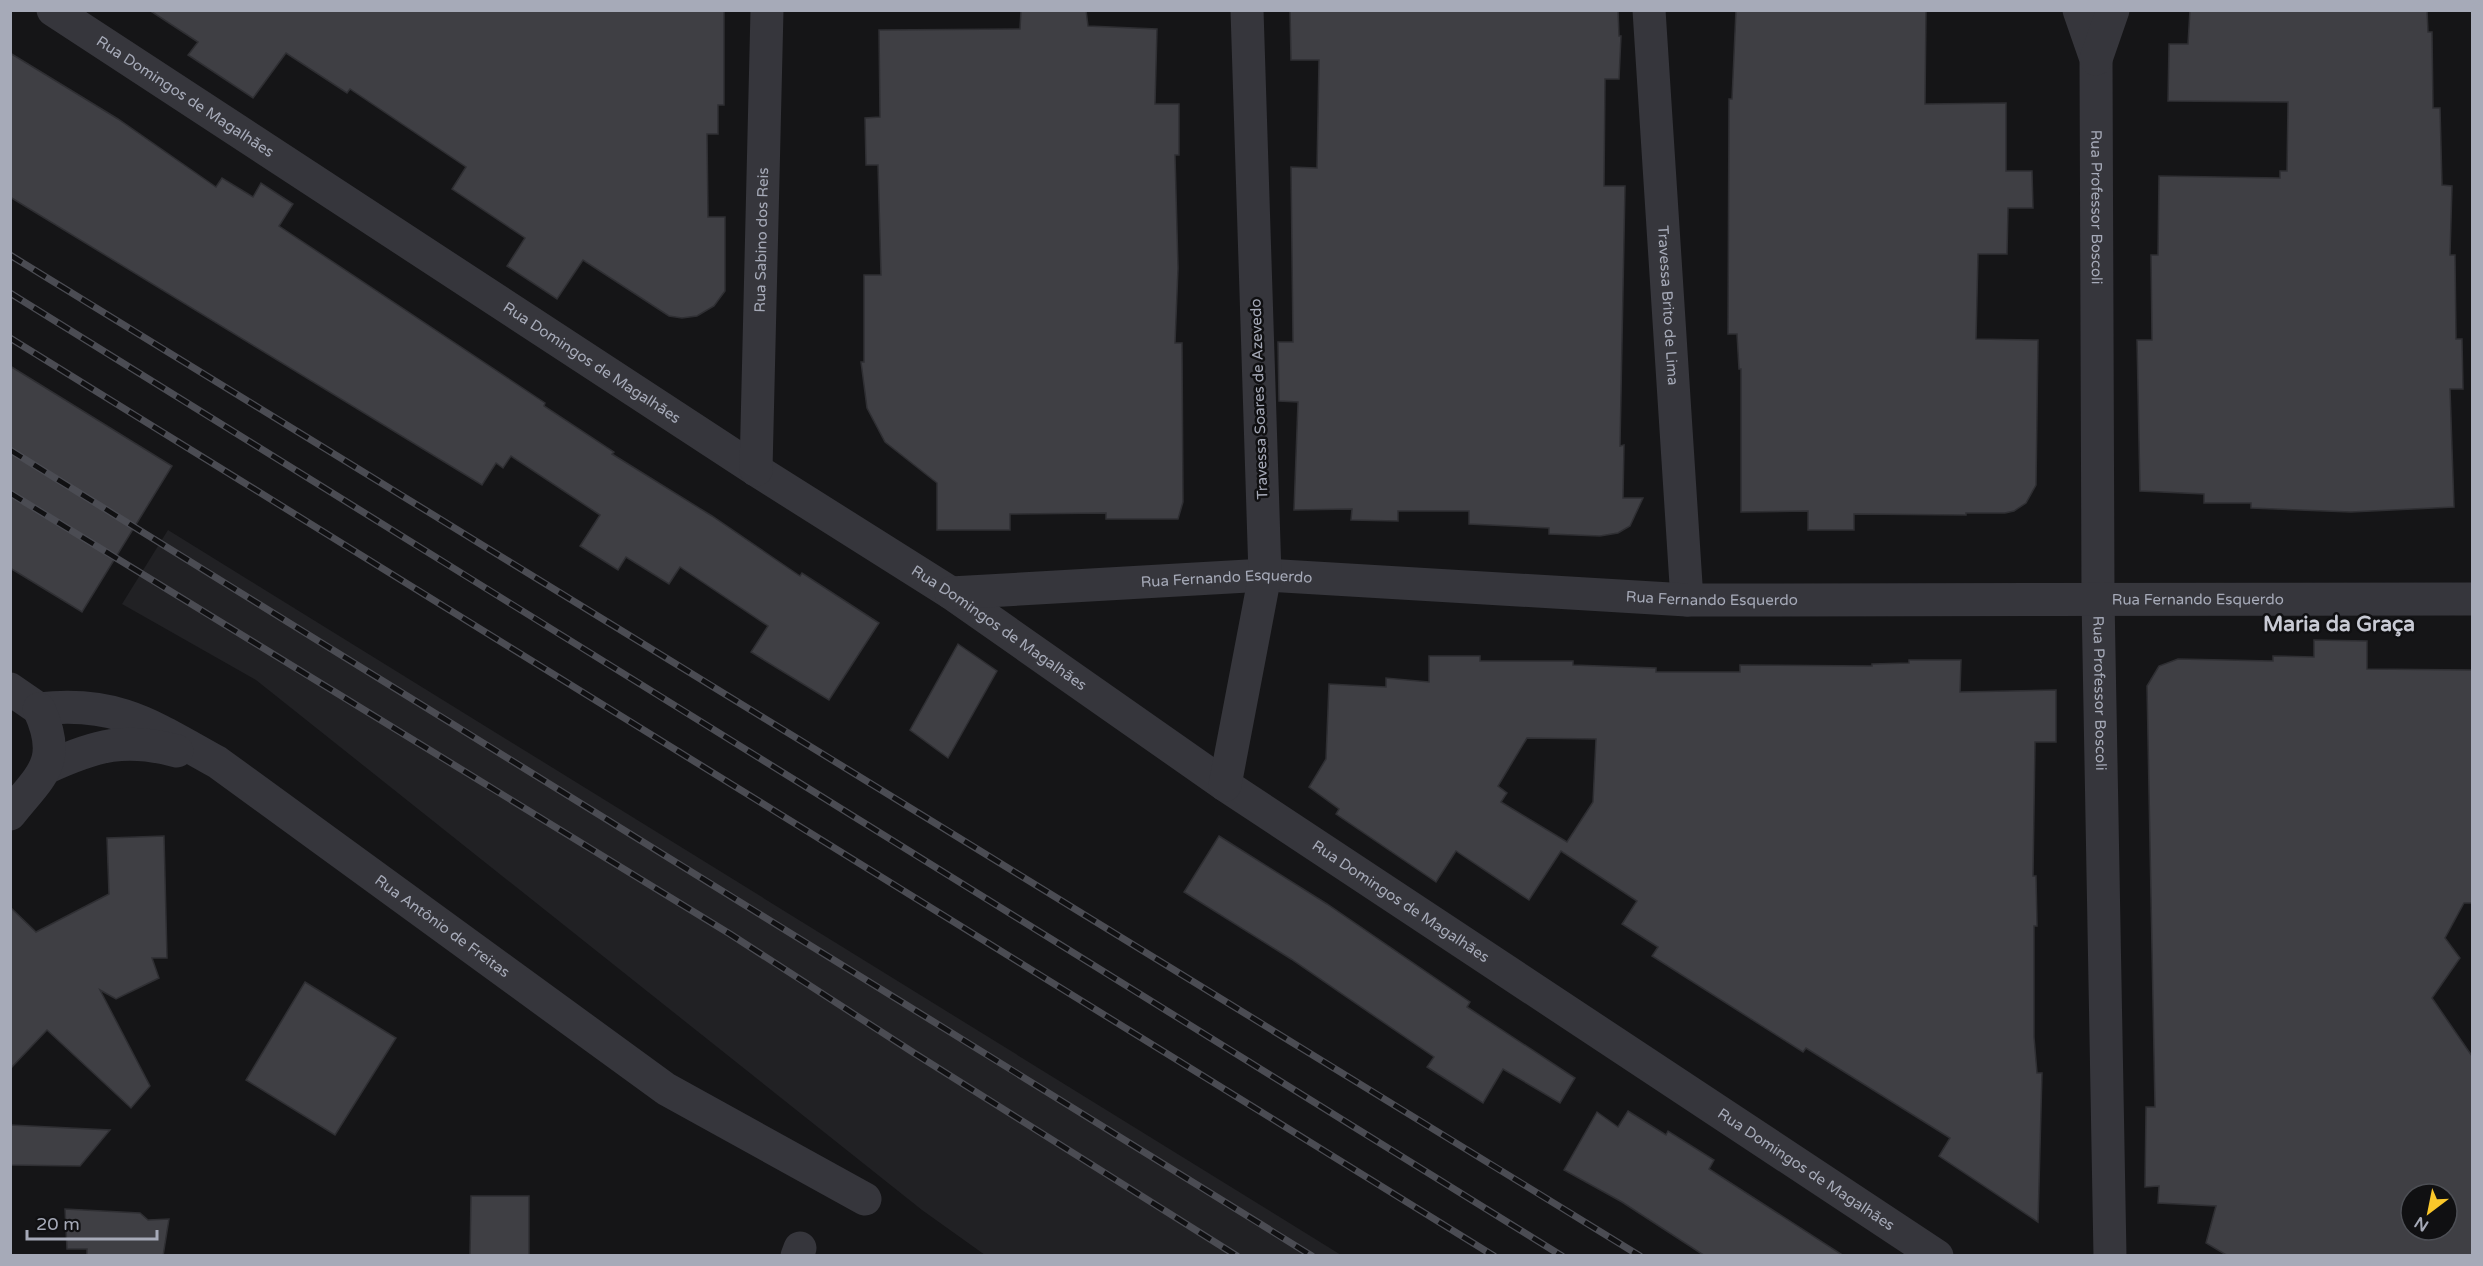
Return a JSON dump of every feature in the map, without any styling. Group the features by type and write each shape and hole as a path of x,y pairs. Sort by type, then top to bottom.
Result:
{"street":[{"name":"Rua Domingos de Magalhães","path":"53,10 756,470 951,593 1225,784 1937,1256"},
{"name":"Rua Sabino dos Reis","path":"756,470 767,10"},
{"name":"Travessa Soares de Azevedo","path":"1225,784 1264,575 1247,10"},
{"name":"Travessa Brito de Lima","path":"1649,10 1687,600"},
{"name":"Rua Professor Boscoli","path":"2079,10 2096,59 2098,598 2110,1256"},
{"name":"Rua Professor Boscoli","path":"2096,59 2113,10"},
{"name":"Rua Fernando Esquerdo","path":"951,593 1264,575 1687,600 2472,599"},
{"path":"10,689 39,709 50,742 48,767"},
{"name":"Rua Antônio de Freitas","path":"39,709 67,706 109,709 150,724 217,762 666,1089 865,1200"},
{"path":"10,814 48,767 85,750 116,743 149,743 217,762"}],"shaded area":[{"path":"168,530 1341,1255 985,1255 922,1210 256,680 122,604"}],"building":[{"path":"149,10 724,10 724,105 718,105 718,134 707,134 708,217 725,217 725,291 714,306 697,316 682,318 669,316 583,260 557,299 507,266 525,238 452,189 466,167 350,89 347,93 286,53 253,98 188,55 198,42"},
{"path":"1021,10 1086,10 1088,26 1157,29 1155,104 1179,104 1179,155 1175,155 1178,268 1175,343 1182,343 1183,502 1178,519 1106,519 1106,513 1010,514 1010,530 937,530 937,483 885,442 867,408 861,362 864,362 864,275 881,275 878,165 866,165 865,118 880,117 879,30 1020,29"},
{"path":"1290,10 1618,10 1619,36 1621,36 1619,79 1605,79 1604,186 1625,186 1620,446 1624,445 1623,498 1643,498 1630,526 1618,533 1600,536 1549,534 1549,528 1469,524 1469,511 1398,511 1398,521 1351,520 1352,509 1294,510 1298,402 1279,401 1278,342 1293,342 1291,167 1317,168 1319,60 1291,60"},
{"path":"1736,10 1926,10 1925,104 2006,103 2006,171 2032,171 2033,208 2008,208 2007,254 1978,254 1976,339 2038,340 2036,485 2026,503 2014,511 1966,513 1966,515 1854,514 1854,530 1808,530 1808,511 1741,512 1741,369 1739,369 1737,334 1728,334 1729,99 1732,99"},
{"path":"2190,10 2427,10 2428,32 2432,32 2433,108 2440,108 2442,185 2452,186 2450,255 2455,255 2456,339 2462,339 2463,389 2450,389 2454,507 2351,512 2251,508 2251,503 2204,503 2204,494 2140,491 2137,340 2152,340 2151,255 2158,255 2159,176 2280,178 2280,171 2287,171 2288,102 2168,101 2169,44 2188,44"},
{"path":"10,53 118,119 216,187 222,178 253,197 261,183 293,204 279,226 545,403 544,406 614,452 612,454 712,516 800,576 802,573 879,623 829,700 751,652 768,626 680,567 669,584 626,557 618,570 580,546 600,515 511,456 503,468 496,463 482,485 10,197"},
{"path":"10,366 172,466 82,612 10,568"},
{"path":"2314,640 2367,641 2367,669 2472,670 2472,903 2464,903 2445,938 2460,958 2432,998 2472,1056 2472,1256 2228,1256 2206,1243 2216,1206 2158,1203 2159,1186 2145,1187 2146,1107 2155,1107 2147,686 2159,666 2178,659 2273,661 2273,656 2314,657"},
{"path":"958,644 997,671 948,758 910,730"},
{"path":"1429,656 1480,656 1480,661 1573,661 1573,665 1656,668 1656,672 1740,672 1740,665 1872,666 1872,664 1909,663 1909,660 1961,660 1960,692 2056,690 2056,742 2035,742 2033,876 2036,876 2037,926 2034,926 2034,1037 2037,1073 2042,1073 2038,1222 1939,1156 1950,1138 1806,1048 1803,1052 1652,956 1658,947 1622,924 1637,901 1561,851 1529,900 1456,851 1436,882 1336,814 1339,809 1309,787 1326,759 1329,684 1386,687 1386,678 1429,682","holes":["1527,738 1596,739 1593,802 1567,842 1501,802 1507,793 1498,786"]},
{"path":"164,836 167,958 152,958 159,978 116,999 100,990 150,1086 131,1108 47,1030 10,1069 10,907 36,932 109,894 107,838"},
{"path":"1219,836 1327,904 1470,1002 1467,1007 1575,1078 1560,1103 1503,1069 1483,1103 1427,1067 1434,1057 1291,959 1184,892"},
{"path":"305,982 396,1038 335,1135 246,1080"},
{"path":"1628,1111 1666,1135 1668,1131 1714,1160 1709,1169 1844,1256 1705,1256 1622,1202 1564,1170 1597,1112 1618,1127"},
{"path":"10,1125 110,1130 80,1166 10,1165"},
{"path":"471,1196 529,1196 529,1256 470,1256"},
{"path":"65,1209 140,1213 148,1220 169,1219 163,1256 87,1256 87,1249 67,1249"}],"railway":[{"path":"10,255 1640,1256"},
{"path":"10,293 1562,1256"},
{"path":"10,338 1494,1256"},
{"path":"10,450 1312,1256"},
{"path":"10,493 730,934 914,1053 1237,1256"}],"district":[{"name":"Maria da Graça","path":"2339,624"}]}
